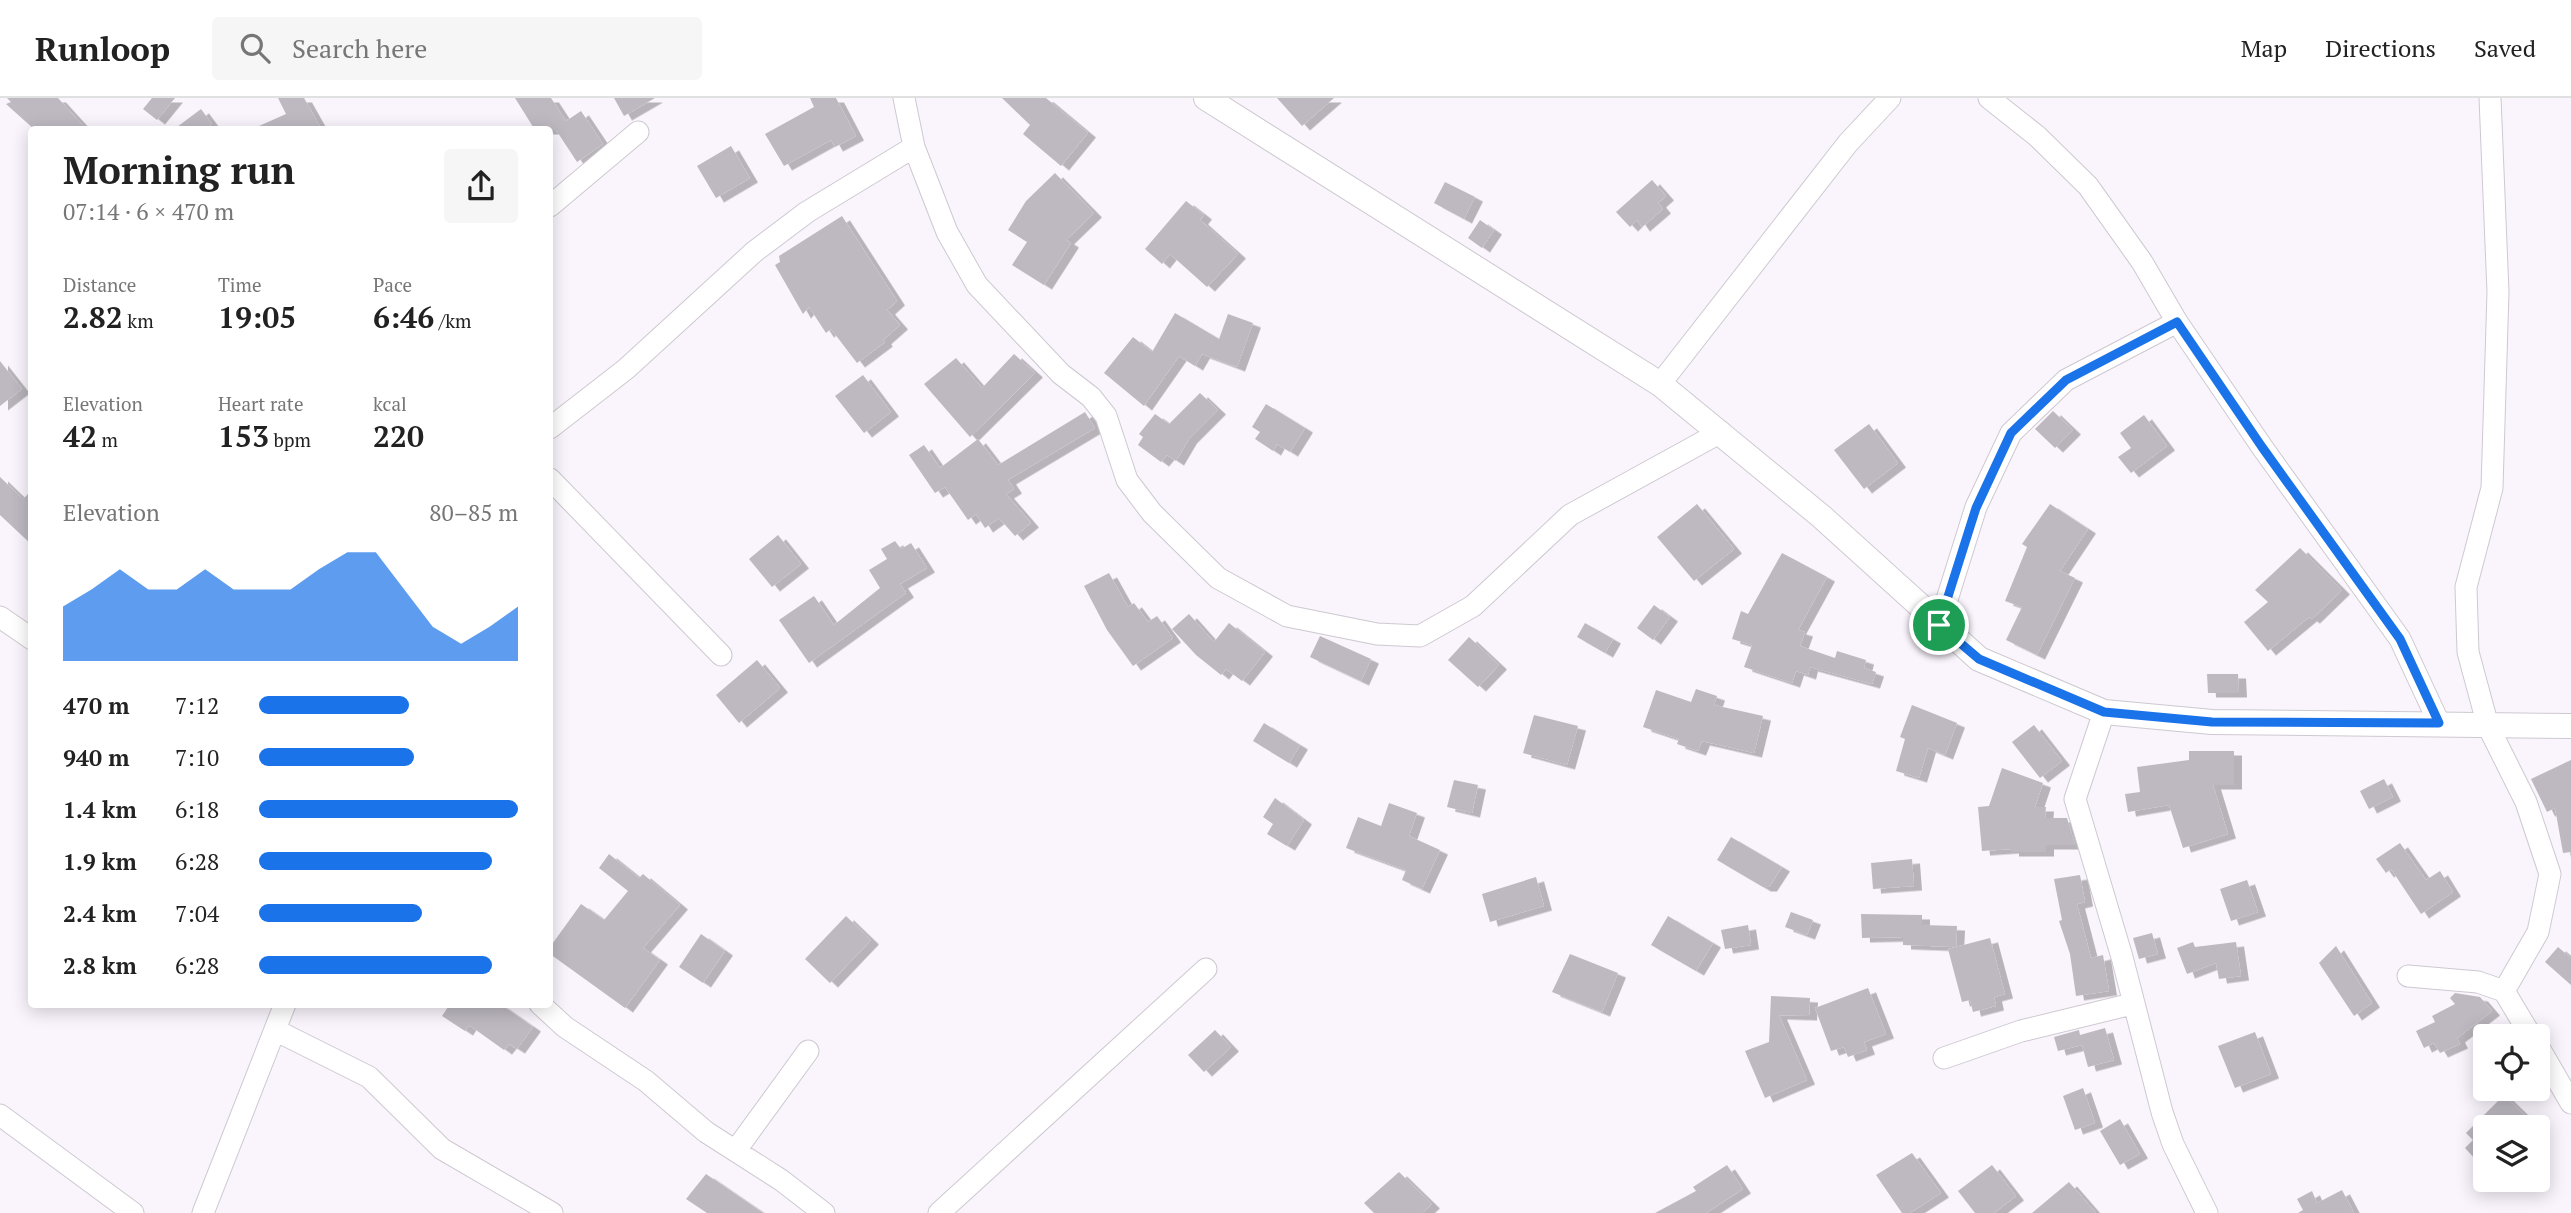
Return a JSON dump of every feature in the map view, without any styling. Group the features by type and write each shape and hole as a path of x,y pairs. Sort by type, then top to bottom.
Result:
{"street":[{"path":"904,98 914,146 947,232 976,285 1061,374 1091,397 1105,416 1127,480 1152,513 1218,578 1287,616 1377,634 1420,636 1473,606 1570,515 1721,432"},
{"path":"1206,98 1660,384 1822,517 1979,659 2104,712 2212,722 2571,726"},
{"path":"1660,384 1848,143 1890,98"},
{"path":"1989,98 2037,136 2088,186 2143,262 2177,322 2262,447 2400,639 2439,723"},
{"path":"2490,98 2498,292 2492,488 2466,587 2468,652 2488,726 2526,802 2550,874 2538,932 2504,991"},
{"path":"553,203 638,132"},
{"path":"553,426 626,369 754,252 807,212 914,146"},
{"path":"1939,625 1976,508 2011,433 2066,380 2177,322"},
{"path":"553,482 721,655"},
{"path":"0,617 28,636"},
{"path":"2104,712 2075,799 2122,957 2132,1004 2165,1123 2207,1213"},
{"path":"939,1213 1206,969"},
{"path":"2408,976 2478,982 2504,991 2524,1024"},
{"path":"1944,1058 2021,1031 2132,1004"},
{"path":"203,1213 283,1008"},
{"path":"544,1008 565,1027 646,1081 706,1132 736,1150 824,1213"},
{"path":"275,1030 369,1077 442,1149 552,1213"},
{"path":"736,1150 808,1051"},
{"path":"2550,1067 2571,1103"},
{"path":"0,1115 133,1213"}],"building":[{"path":"7,98 58,98 83,126 31,126 6,104 11,102"},
{"path":"152,98 175,98 157,120 143,109"},
{"path":"278,98 304,98 320,126 259,126 286,114"},
{"path":"515,98 551,98 566,121 581,111 603,144 577,162 556,130 553,130 553,126 532,126"},
{"path":"614,98 655,98 624,116"},
{"path":"810,98 836,98 856,136 835,147 831,140 784,166 765,134 814,107"},
{"path":"1002,98 1046,98 1088,133 1061,166 1023,134 1030,125"},
{"path":"1277,98 1334,98 1302,126"},
{"path":"201,109 212,124 209,126 178,126"},
{"path":"731,146 750,178 716,198 697,166"},
{"path":"1055,173 1094,213 1066,240 1071,243 1044,285 1012,265 1027,242 1008,230 1026,201"},
{"path":"1652,180 1666,196 1658,203 1663,209 1642,227 1637,220 1630,227 1616,212"},
{"path":"1445,182 1475,197 1464,219 1434,203"},
{"path":"1186,201 1204,215 1200,220 1238,254 1207,287 1170,254 1162,264 1145,249"},
{"path":"842,216 897,301 887,310 900,325 883,340 885,342 857,363 831,329 826,333 809,307 803,314 775,265 780,262 779,256"},
{"path":"1480,220 1494,230 1482,248 1468,238"},
{"path":"1175,313 1219,339 1228,314 1253,323 1237,367 1202,354 1195,366 1179,356 1144,406 1104,373 1133,337 1152,352"},
{"path":"1014,354 1035,373 970,437 924,384 956,358 982,388"},
{"path":"0,361 22,389 0,406"},
{"path":"863,375 891,412 864,433 835,396"},
{"path":"1200,393 1218,410 1189,439 1176,461 1167,455 1161,462 1138,445 1143,437 1139,434 1155,414 1169,424"},
{"path":"1266,404 1305,428 1290,452 1277,444 1273,451 1255,439 1260,432 1252,427"},
{"path":"2053,411 2073,430 2055,448 2035,429"},
{"path":"1085,412 1095,428 1008,480 1014,489 1006,494 1031,523 1015,536 999,518 985,528 976,514 968,520 945,487 935,493 909,455 924,445 940,468 978,439 998,465"},
{"path":"2144,415 2167,446 2131,473 2118,457 2131,448 2120,433"},
{"path":"1869,424 1898,463 1864,489 1834,450"},
{"path":"0,477 23,499 28,494 28,541 0,515"},
{"path":"1697,504 1734,549 1694,581 1657,537"},
{"path":"2050,504 2088,529 2060,571 2075,578 2037,655 2006,640 2022,607 2005,601 2027,547 2022,544"},
{"path":"778,535 801,564 772,587 749,559"},
{"path":"895,541 901,549 911,543 927,568 900,584 906,593 809,663 779,620 814,596 834,625 880,588 869,570 887,559 881,549"},
{"path":"2300,548 2342,590 2312,619 2309,617 2268,651 2244,622 2268,602 2255,590"},
{"path":"1782,553 1827,577 1798,630 1805,632 1800,646 1835,658 1837,651 1866,660 1864,668 1876,672 1872,684 1810,667 1808,675 1796,671 1792,683 1744,667 1752,645 1732,639 1741,611 1748,614"},
{"path":"1109,573 1128,607 1134,603 1148,622 1157,616 1173,638 1133,666 1107,630 1084,586"},
{"path":"1654,605 1670,617 1653,640 1637,628"},
{"path":"1189,614 1214,642 1229,623 1265,652 1242,681 1226,669 1221,675 1196,655 1172,629"},
{"path":"1585,623 1613,639 1605,653 1577,637"},
{"path":"1320,636 1371,659 1361,681 1310,657"},
{"path":"1469,637 1499,665 1478,687 1448,660"},
{"path":"757,660 780,688 739,723 716,695"},
{"path":"2207,674 2238,674 2239,693 2208,693"},
{"path":"1696,689 1717,696 1714,705 1763,716 1754,753 1702,741 1698,751 1677,744 1679,739 1643,727 1656,690 1691,702"},
{"path":"1912,705 1957,723 1945,755 1928,748 1919,778 1896,771 1905,739 1900,737"},
{"path":"1534,715 1578,726 1567,765 1523,753"},
{"path":"1264,723 1300,745 1289,763 1253,741"},
{"path":"2034,725 2062,761 2040,778 2012,742"},
{"path":"2189,751 2234,751 2234,785 2213,785 2228,834 2183,848 2169,805 2128,812 2125,794 2140,792 2137,767 2189,760"},
{"path":"2571,760 2571,852 2563,853 2555,808 2547,812 2531,779"},
{"path":"2002,768 2043,783 2035,807 2046,807 2045,818 2067,818 2075,845 2046,845 2046,852 2011,852 2011,849 1982,851 1978,807 1989,806"},
{"path":"2384,779 2393,797 2369,809 2360,791"},
{"path":"1454,780 1478,785 1472,813 1447,807"},
{"path":"1275,798 1304,820 1287,846 1267,834 1273,824 1263,817"},
{"path":"1389,803 1417,813 1409,836 1440,850 1422,889 1402,880 1406,870 1346,848 1358,817 1381,826"},
{"path":"1731,837 1782,867 1769,887 1763,887 1717,860"},
{"path":"2400,843 2426,880 2440,871 2453,892 2421,914 2391,869 2386,873 2376,859"},
{"path":"609,854 639,878 643,874 680,905 643,948 660,960 625,1008 553,956 553,943 581,904 604,920 628,891 599,868"},
{"path":"1912,859 1914,886 1873,889 1871,863"},
{"path":"2080,875 2085,902 2077,904 2091,958 2103,955 2109,991 2076,996 2070,954 2059,921 2062,920 2054,879"},
{"path":"1536,877 1544,906 1490,922 1482,894"},
{"path":"2247,880 2258,912 2231,921 2220,889"},
{"path":"1791,912 1813,920 1807,935 1785,927"},
{"path":"1861,914 1922,915 1922,925 1957,926 1956,947 1903,945 1903,937 1862,938"},
{"path":"846,916 871,940 830,983 805,959"},
{"path":"1668,916 1713,943 1696,971 1651,945"},
{"path":"1748,925 1751,945 1725,949 1721,930"},
{"path":"2152,933 2158,954 2139,959 2133,938"},
{"path":"701,934 725,951 703,983 679,967"},
{"path":"1990,938 2005,994 1994,997 1996,1006 1973,1012 1970,1000 1962,1002 1948,949"},
{"path":"2193,942 2195,947 2236,942 2241,976 2219,979 2216,963 2187,974 2177,948"},
{"path":"2336,946 2372,1003 2354,1016 2319,963"},
{"path":"2558,947 2571,958 2571,985 2545,962"},
{"path":"1570,954 1618,973 1602,1012 1552,992"},
{"path":"1868,988 1886,1034 1864,1042 1867,1050 1848,1057 1844,1047 1831,1051 1815,1008"},
{"path":"2455,993 2480,997 2492,1011 2457,1038 2460,1044 2440,1053 2434,1043 2424,1048 2416,1031 2435,1022 2432,1016 2455,1004 2450,998"},
{"path":"1771,996 1810,998 1809,1016 1779,1015 1807,1080 1765,1098 1745,1051 1769,1042"},
{"path":"447,1008 506,1008 533,1027 517,1049 509,1044 504,1050 469,1025 465,1031 442,1016"},
{"path":"2105,1028 2114,1060 2088,1067 2082,1045 2058,1051 2054,1037 2079,1030 2080,1035"},
{"path":"1215,1030 1231,1047 1204,1072 1188,1055"},
{"path":"2255,1032 2271,1074 2235,1088 2218,1046"},
{"path":"2083,1088 2095,1123 2075,1130 2063,1096"},
{"path":"2498,1101 2510,1101 2525,1115 2484,1115"},
{"path":"2120,1119 2140,1154 2120,1165 2100,1131"},
{"path":"2473,1126 2473,1140 2466,1133"},
{"path":"2473,1140 2473,1157 2465,1148"},
{"path":"1912,1153 1941,1193 1910,1213 1902,1213 1876,1175"},
{"path":"1727,1165 1743,1189 1706,1213 1655,1213 1696,1191 1693,1187"},
{"path":"1992,1165 2016,1196 1994,1213 1975,1213 1958,1191"},
{"path":"1399,1172 1432,1204 1422,1213 1374,1213 1364,1203"},
{"path":"706,1174 763,1213 707,1213 686,1199"},
{"path":"2069,1182 2096,1213 2032,1213"},
{"path":"2342,1190 2354,1213 2298,1213 2303,1210 2297,1199 2312,1191 2317,1203"}],"route":[{"path":"2177,322 2375,608 2400,639 2439,723 2212,722 2104,712 1979,659 1939,625 1976,508 2011,433 2066,380 2177,322"}]}
